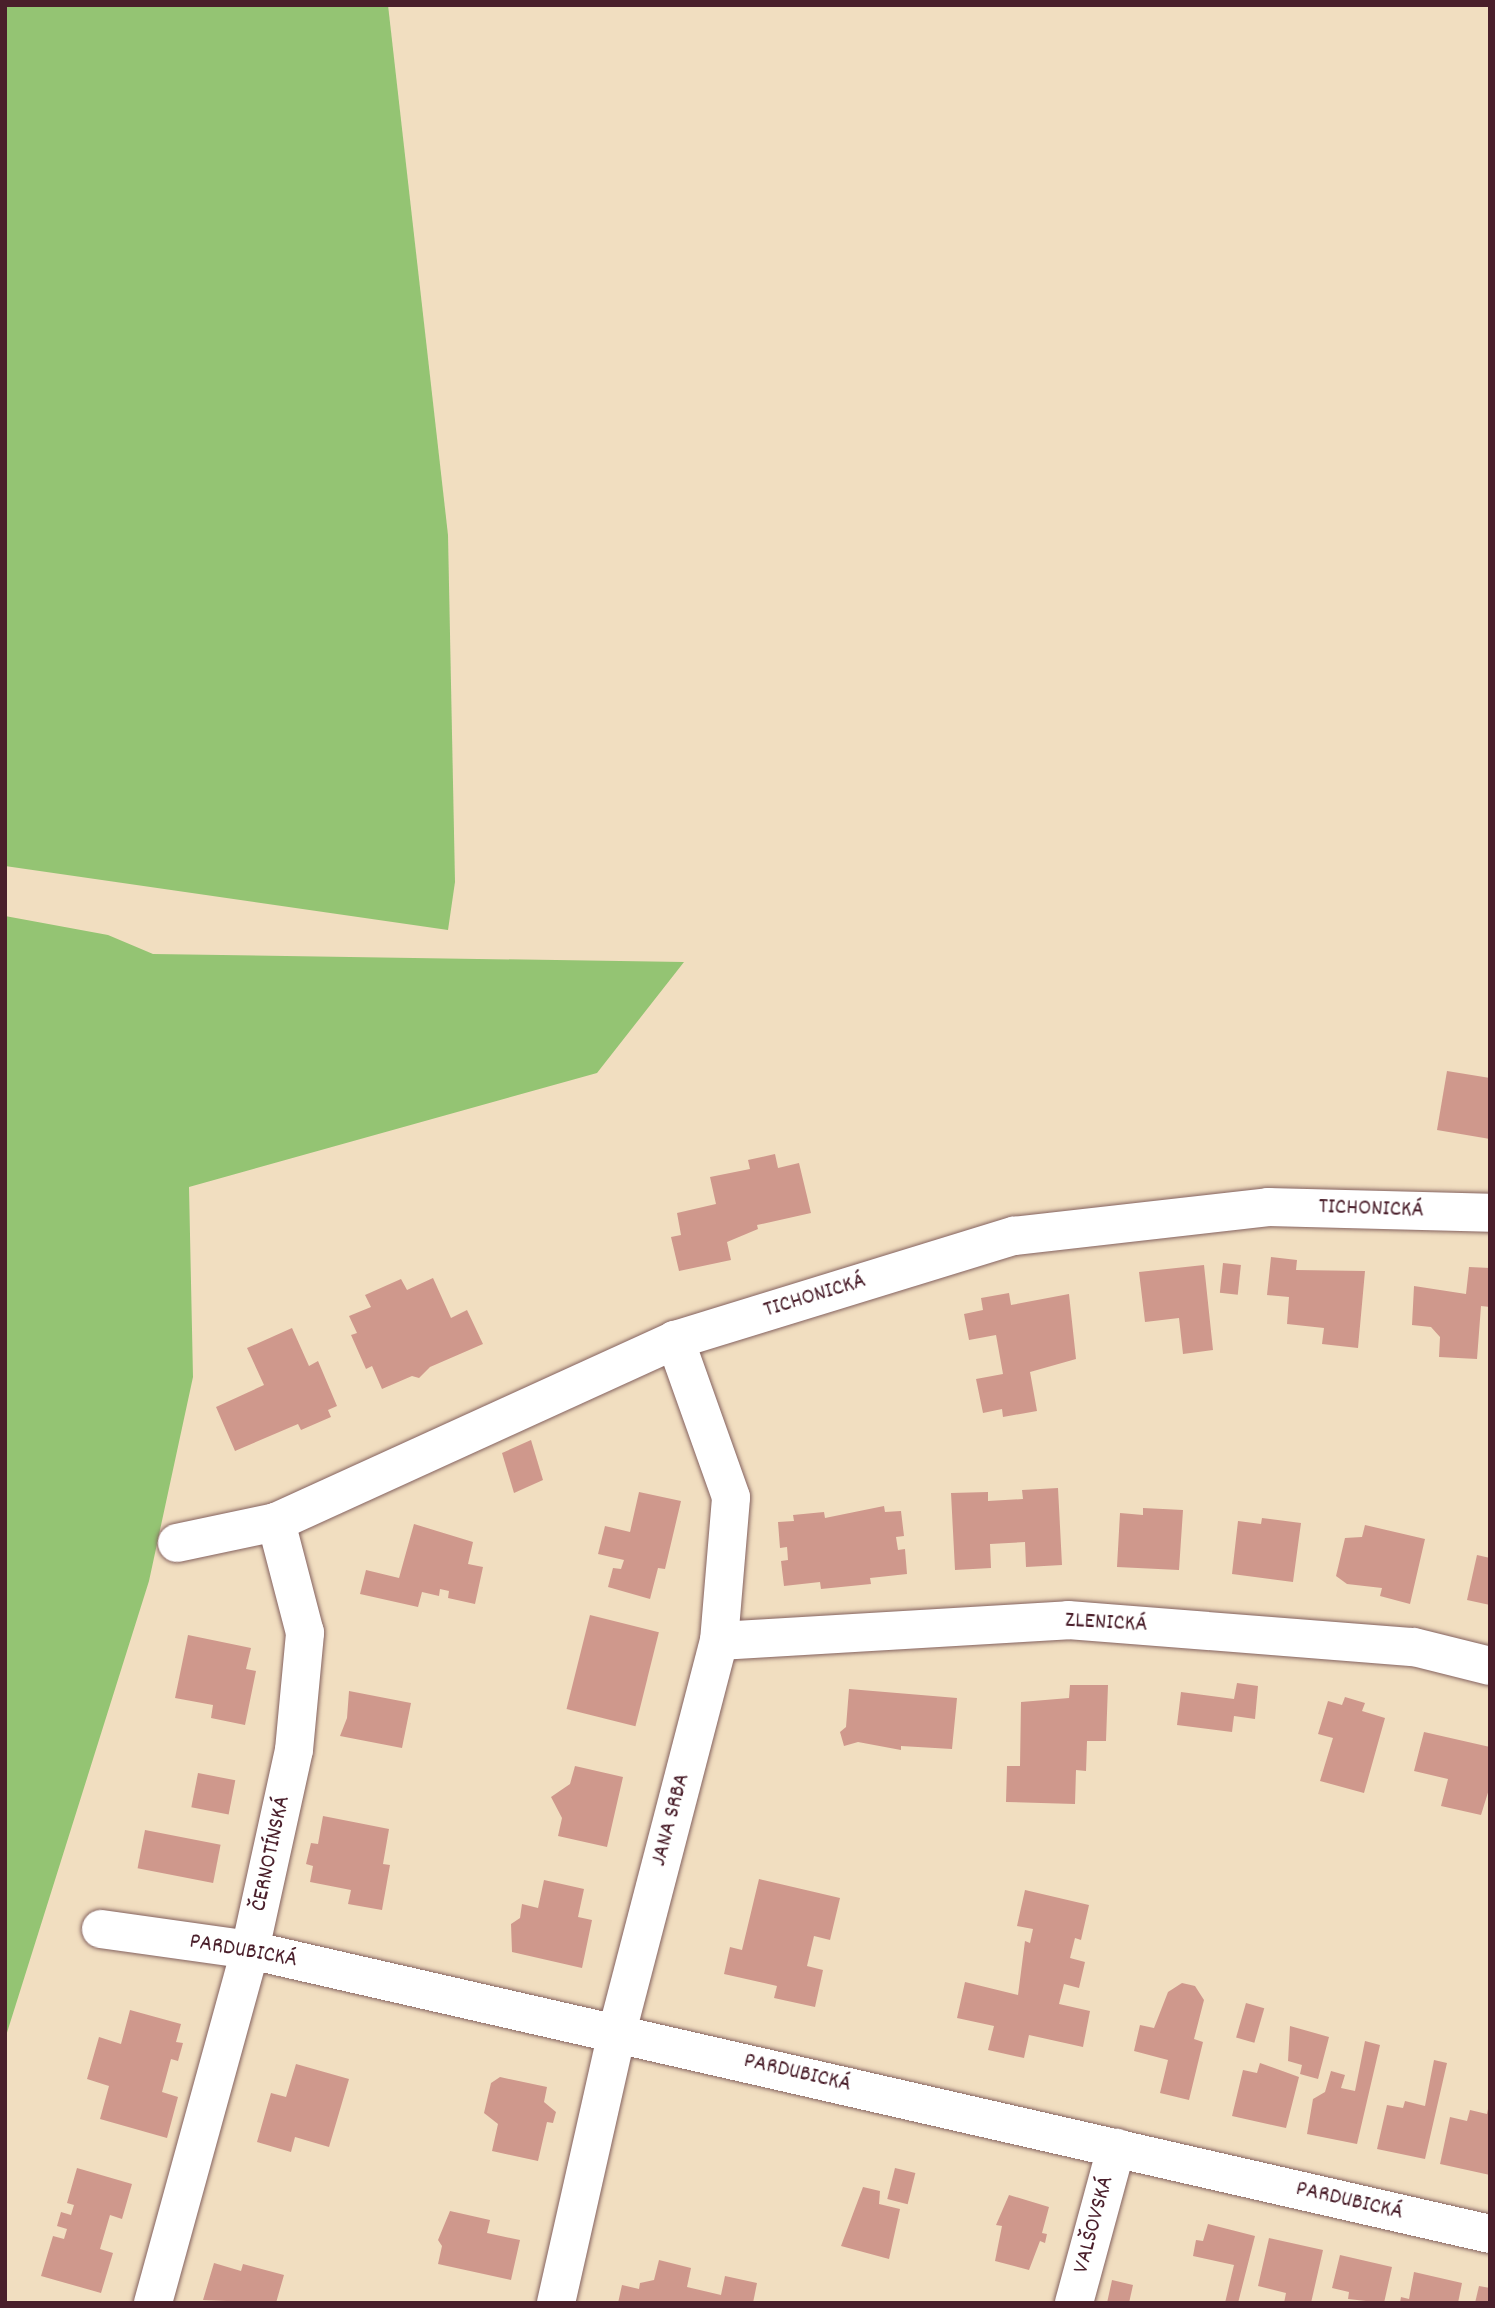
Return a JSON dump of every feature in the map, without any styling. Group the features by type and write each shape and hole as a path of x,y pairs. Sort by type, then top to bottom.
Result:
{"street":[{"name":"TICHONICKÁ","path":"177,1543 276,1522 675,1340 1014,1236 1268,1207 1490,1213"},
{"name":"JANA SRBA","path":"556,2303 617,2032 719,1641 731,1497 675,1340"},
{"name":"ČERNOTÍNSKÁ","path":"153,2303 250,1950 294,1750 305,1633 276,1522"},
{"name":"ZLENICKÁ","path":"719,1641 1068,1619 1413,1647 1490,1666"},
{"name":"PARDUBICKÁ","path":"101,1929 250,1950 1490,2234"},
{"name":"VALŠOVSKÁ","path":"1074,2303 1116,2148"}],"green space":[{"path":"5,5 388,5 448,535 455,882 448,930 5,866"},
{"path":"5,916 108,935 153,954 684,962 597,1073 189,1187 193,1377 149,1581 5,2039"}],"building":[{"path":"1447,1071 1490,1078 1490,1139 1437,1130"},
{"path":"775,1154 778,1168 799,1163 811,1213 757,1225 758,1229 727,1242 731,1260 679,1271 671,1237 681,1235 677,1213 716,1204 710,1177 750,1169 748,1160"},
{"path":"1271,1257 1297,1260 1296,1270 1365,1271 1358,1348 1322,1344 1324,1328 1287,1324 1289,1297 1267,1295"},
{"path":"1223,1263 1241,1265 1238,1295 1220,1293"},
{"path":"1204,1265 1213,1350 1183,1354 1179,1318 1145,1322 1139,1272"},
{"path":"1469,1267 1490,1268 1490,1307 1481,1306 1477,1359 1439,1357 1440,1337 1431,1327 1412,1325 1414,1286 1466,1294"},
{"path":"433,1278 451,1318 467,1310 483,1344 430,1367 419,1378 412,1376 382,1389 372,1366 366,1369 351,1335 357,1333 349,1316 371,1307 365,1295 401,1279 407,1290"},
{"path":"1009,1293 1011,1305 1069,1294 1076,1359 1030,1372 1037,1411 1003,1417 1002,1409 983,1413 976,1379 1003,1374 996,1335 969,1340 964,1314 983,1310 981,1298"},
{"path":"292,1328 309,1366 318,1361 337,1406 328,1410 331,1417 301,1430 298,1424 235,1451 216,1407 264,1385 247,1348"},
{"path":"531,1440 543,1480 514,1493 502,1453"},
{"path":"1058,1488 1062,1565 1026,1567 1025,1542 990,1544 991,1568 955,1570 951,1493 988,1492 988,1501 1023,1499 1022,1490"},
{"path":"639,1492 681,1501 665,1569 658,1568 650,1599 608,1587 613,1568 621,1569 624,1560 598,1554 605,1526 630,1532"},
{"path":"884,1506 885,1512 901,1511 904,1536 896,1537 898,1550 905,1549 907,1574 870,1578 871,1584 821,1589 820,1582 784,1586 781,1561 788,1560 787,1547 780,1548 778,1522 794,1521 793,1515 824,1512 825,1518"},
{"path":"1143,1508 1183,1510 1179,1570 1117,1567 1120,1513 1143,1515"},
{"path":"1262,1518 1301,1523 1293,1582 1232,1574 1238,1521 1261,1524"},
{"path":"414,1524 473,1542 468,1564 483,1567 475,1604 448,1598 449,1591 440,1589 439,1596 422,1592 418,1607 360,1594 366,1570 399,1578"},
{"path":"1365,1525 1425,1539 1410,1604 1380,1596 1382,1588 1347,1584 1336,1576 1345,1538 1362,1537"},
{"path":"1477,1555 1490,1558 1490,1605 1467,1600"},
{"path":"590,1615 659,1632 635,1726 567,1709"},
{"path":"188,1635 251,1648 246,1669 256,1671 245,1725 211,1718 213,1705 175,1698"},
{"path":"1237,1683 1258,1686 1255,1719 1234,1716 1232,1732 1177,1725 1181,1692 1234,1699"},
{"path":"1070,1685 1108,1685 1106,1741 1087,1741 1086,1771 1076,1770 1075,1804 1006,1802 1007,1766 1020,1766 1021,1702 1069,1698"},
{"path":"849,1689 957,1698 952,1749 901,1746 901,1750 858,1742 844,1746 840,1732 846,1727"},
{"path":"349,1691 411,1703 402,1748 340,1736 347,1718"},
{"path":"1345,1697 1365,1703 1362,1711 1385,1718 1364,1793 1320,1781 1333,1738 1318,1734 1328,1701 1342,1705"},
{"path":"1424,1732 1490,1747 1490,1786 1481,1815 1441,1806 1448,1779 1414,1771"},
{"path":"575,1766 623,1777 607,1847 558,1836 562,1818 551,1797 570,1784"},
{"path":"198,1773 235,1780 229,1815 191,1807"},
{"path":"323,1816 389,1829 383,1864 390,1865 382,1910 348,1904 351,1890 310,1882 313,1866 306,1864 311,1843 318,1844"},
{"path":"145,1830 221,1845 213,1883 138,1868"},
{"path":"759,1879 840,1898 830,1940 814,1936 807,1966 823,1970 815,2007 774,1998 777,1986 724,1974 730,1947 742,1950"},
{"path":"544,1880 584,1889 578,1917 592,1920 582,1968 512,1952 511,1924 520,1918 522,1904 538,1908"},
{"path":"1025,1890 1089,1905 1081,1940 1075,1938 1070,1958 1085,1962 1079,1988 1064,1984 1059,2004 1090,2011 1083,2047 1029,2035 1024,2058 988,2050 994,2026 957,2018 965,1982 1018,1995 1025,1941 1030,1943 1033,1929 1017,1926"},
{"path":"1182,1983 1195,1986 1204,2000 1194,2039 1203,2042 1189,2100 1160,2093 1168,2060 1134,2051 1140,2025 1154,2028 1168,1992"},
{"path":"1246,2003 1264,2008 1254,2043 1236,2038"},
{"path":"130,2010 181,2024 176,2042 183,2043 178,2061 171,2059 162,2092 178,2097 167,2138 100,2119 109,2086 87,2079 99,2037 121,2044"},
{"path":"1290,2026 1329,2037 1318,2079 1300,2074 1302,2065 1288,2061"},
{"path":"1365,2041 1380,2045 1357,2144 1307,2134 1313,2099 1325,2092 1331,2071 1345,2075 1341,2088 1355,2091"},
{"path":"1434,2060 1447,2063 1425,2159 1377,2149 1387,2105 1403,2108 1405,2101 1425,2106"},
{"path":"1260,2063 1299,2077 1286,2128 1232,2116 1243,2070 1257,2073"},
{"path":"296,2064 349,2079 329,2147 295,2137 291,2152 257,2142 271,2093 286,2097"},
{"path":"500,2077 547,2087 544,2102 556,2112 553,2123 547,2122 538,2161 492,2151 498,2124 484,2113 491,2083"},
{"path":"1489,2104 1490,2175 1440,2164 1450,2117 1467,2121 1470,2110 1487,2114"},
{"path":"77,2168 132,2184 122,2219 110,2215 100,2249 113,2253 101,2293 41,2276 53,2236 64,2239 67,2229 57,2226 61,2212 71,2215 74,2205 67,2203"},
{"path":"895,2168 915,2173 908,2204 887,2199"},
{"path":"863,2187 880,2191 879,2204 900,2209 889,2259 841,2246"},
{"path":"1009,2195 1049,2207 1042,2233 1047,2234 1045,2243 1040,2241 1029,2270 995,2261 1002,2226 996,2225"},
{"path":"450,2211 490,2220 487,2233 520,2240 511,2280 438,2264 442,2246 438,2240"},
{"path":"1208,2224 1255,2236 1238,2303 1225,2303 1234,2265 1193,2256 1196,2240 1203,2241"},
{"path":"1269,2238 1323,2250 1311,2303 1284,2303 1286,2293 1258,2286"},
{"path":"1340,2255 1392,2267 1384,2303 1348,2299 1349,2292 1332,2288"},
{"path":"659,2260 691,2268 687,2287 721,2295 725,2276 757,2283 753,2303 618,2303 622,2285 639,2289 640,2283 654,2280"},
{"path":"214,2263 241,2271 243,2264 284,2275 276,2303 203,2300"},
{"path":"1414,2272 1462,2283 1458,2303 1400,2303 1401,2297 1409,2299"},
{"path":"1112,2280 1133,2285 1129,2303 1107,2303"},
{"path":"1479,2286 1490,2288 1490,2303 1475,2303"}]}
